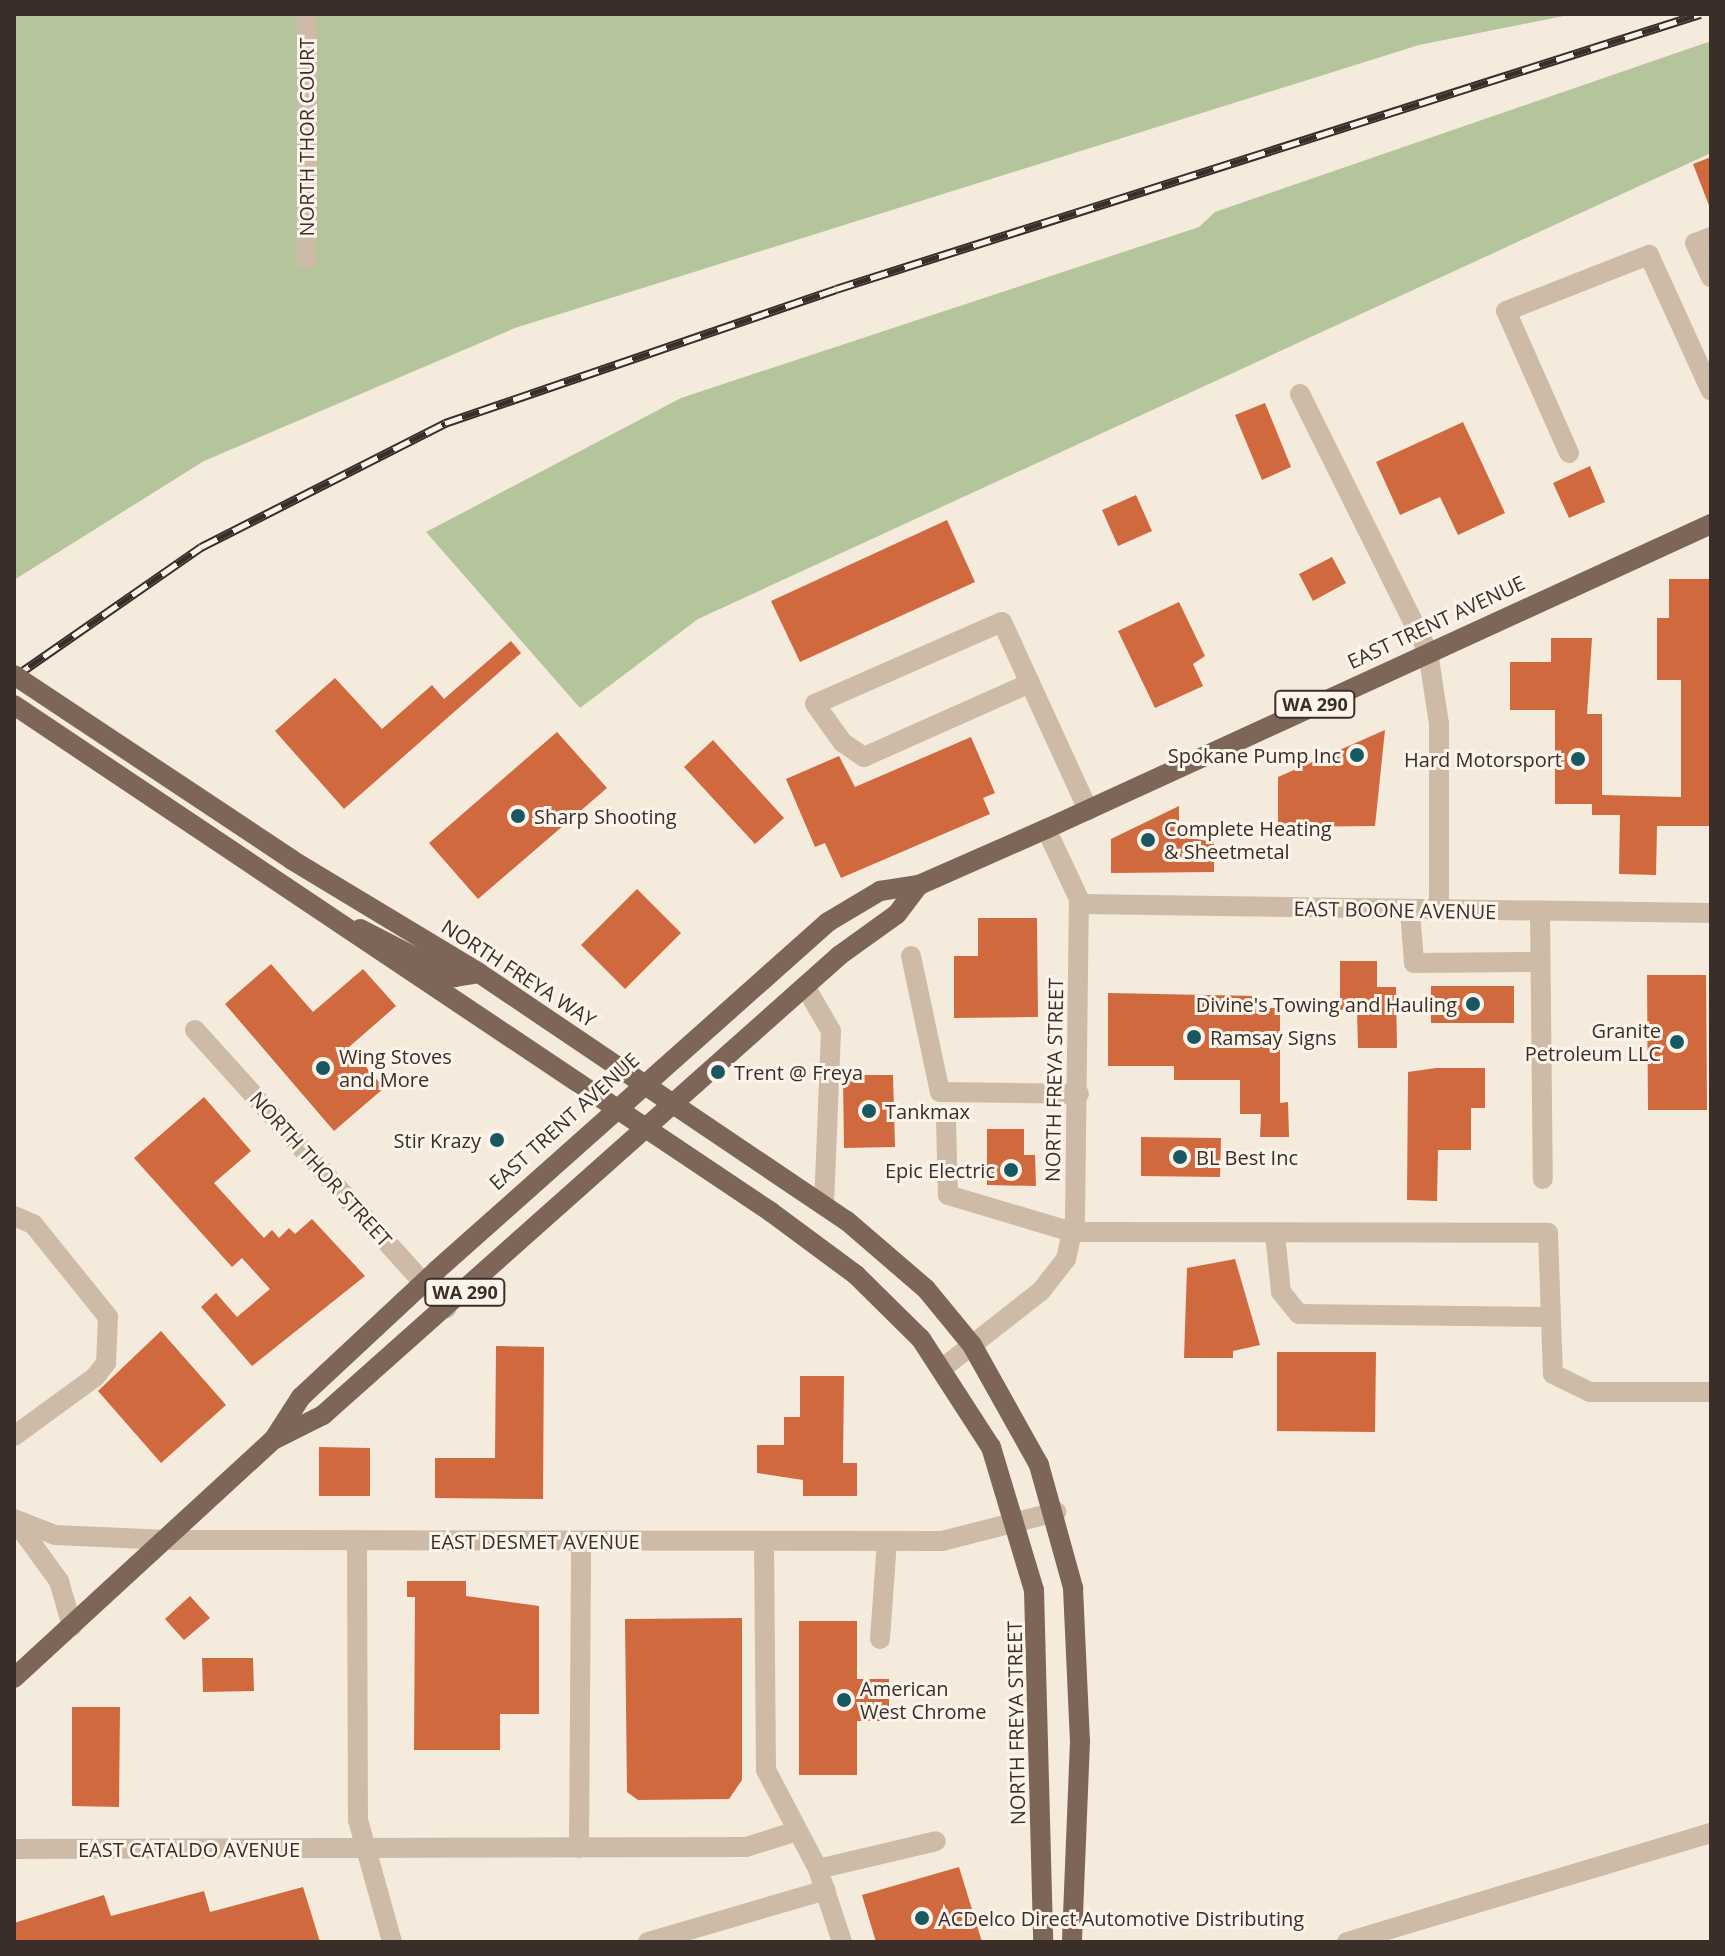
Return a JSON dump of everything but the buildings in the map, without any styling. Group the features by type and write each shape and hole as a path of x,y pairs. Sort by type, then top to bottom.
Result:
{"main road":[{"name":"EAST TRENT AVENUE","path":"14,1678 169,1540 274,1439 301,1397 613,1108 801,940 880,891 919,885 1046,829 1711,524"},
{"name":"NORTH FREYA WAY","path":"14,675 292,860 479,973 824,1205 905,1269 972,1345"},
{"path":"14,705 856,1275 944,1367"},
{"name":"EAST TRENT AVENUE","path":"274,1439 323,1415 805,986 897,914 919,885"},
{"path":"334,920 389,939 454,977 479,973"},
{"path":"972,1345 1018,1419 1056,1512 1080,1672 1072,1942"},
{"name":"NORTH FREYA STREET","path":"944,1367 991,1447 1019,1524 1039,1630 1043,1942"}],"street":[{"name":"NORTH THOR COURT","path":"306,259 307,14"},
{"path":"1711,237 1695,243 1711,278"},
{"path":"1569,453 1506,311 1649,255 1711,391"},
{"path":"1300,394 1428,652 1439,724 1439,911"},
{"path":"1030,683 864,757 843,743 815,704 1002,622 1030,683 1088,810"},
{"name":"NORTH FREYA STREET","path":"944,1367 1041,1291 1066,1259 1072,1232 1079,1094 1080,904 1046,829"},
{"name":"EAST BOONE AVENUE","path":"1080,904 1711,913"},
{"path":"1410,910 1414,963 1540,962"},
{"path":"1540,912 1543,1179"},
{"path":"911,956 940,1092 1079,1094"},
{"path":"805,986 831,1031 824,1205"},
{"name":"NORTH THOR STREET","path":"195,1030 446,1308"},
{"path":"946,1120 948,1195 1072,1232 1548,1233 1547,1353 1564,1385 1590,1392 1711,1392"},
{"path":"14,1216 33,1224 108,1317 106,1363 95,1377 15,1432"},
{"path":"1275,1234 1281,1292 1299,1314 1547,1317"},
{"name":"EAST DESMET AVENUE","path":"14,1519 55,1535 169,1540 942,1541 1019,1524 1056,1512"},
{"path":"14,1519 59,1581 72,1626"},
{"path":"357,1541 356,1798 363,1849 392,1942"},
{"path":"579,1848 581,1541"},
{"path":"764,1541 766,1770 818,1869 842,1942"},
{"path":"880,1639 887,1541"},
{"name":"EAST CATALDO AVENUE","path":"14,1849 759,1847 797,1831"},
{"path":"1347,1942 1711,1833"},
{"path":"818,1869 936,1841"},
{"path":"648,1942 826,1890"}],"green space":[{"path":"14,14 1574,14 1419,45 515,328 204,461 14,580"},
{"path":"1711,41 1711,153 698,619 580,708 426,532 681,398 1199,227 1215,212"}],"railway":[{"path":"14,677 201,547 445,423 836,289 1700,14"}],"place":[{"name":"Spokane Pump Inc","path":"1357,755"},
{"name":"Hard Motorsport","path":"1578,759"},
{"name":"Sharp Shooting","path":"518,816"},
{"name":"Complete Heating & Sheetmetal","path":"1148,840"},
{"name":"Divine's Towing and Hauling","path":"1473,1004"},
{"name":"Ramsay Signs","path":"1194,1037"},
{"name":"Granite Petroleum LLC","path":"1677,1042"},
{"name":"Wing Stoves and More","path":"323,1068"},
{"name":"Trent @ Freya","path":"718,1072"},
{"name":"Tankmax","path":"869,1111"},
{"name":"Stir Krazy","path":"497,1140"},
{"name":"BL Best Inc","path":"1180,1157"},
{"name":"Epic Electric","path":"1011,1170"},
{"name":"American West Chrome","path":"844,1700"},
{"name":"ACDelco Direct Automotive Distributing","path":"922,1918"}]}
